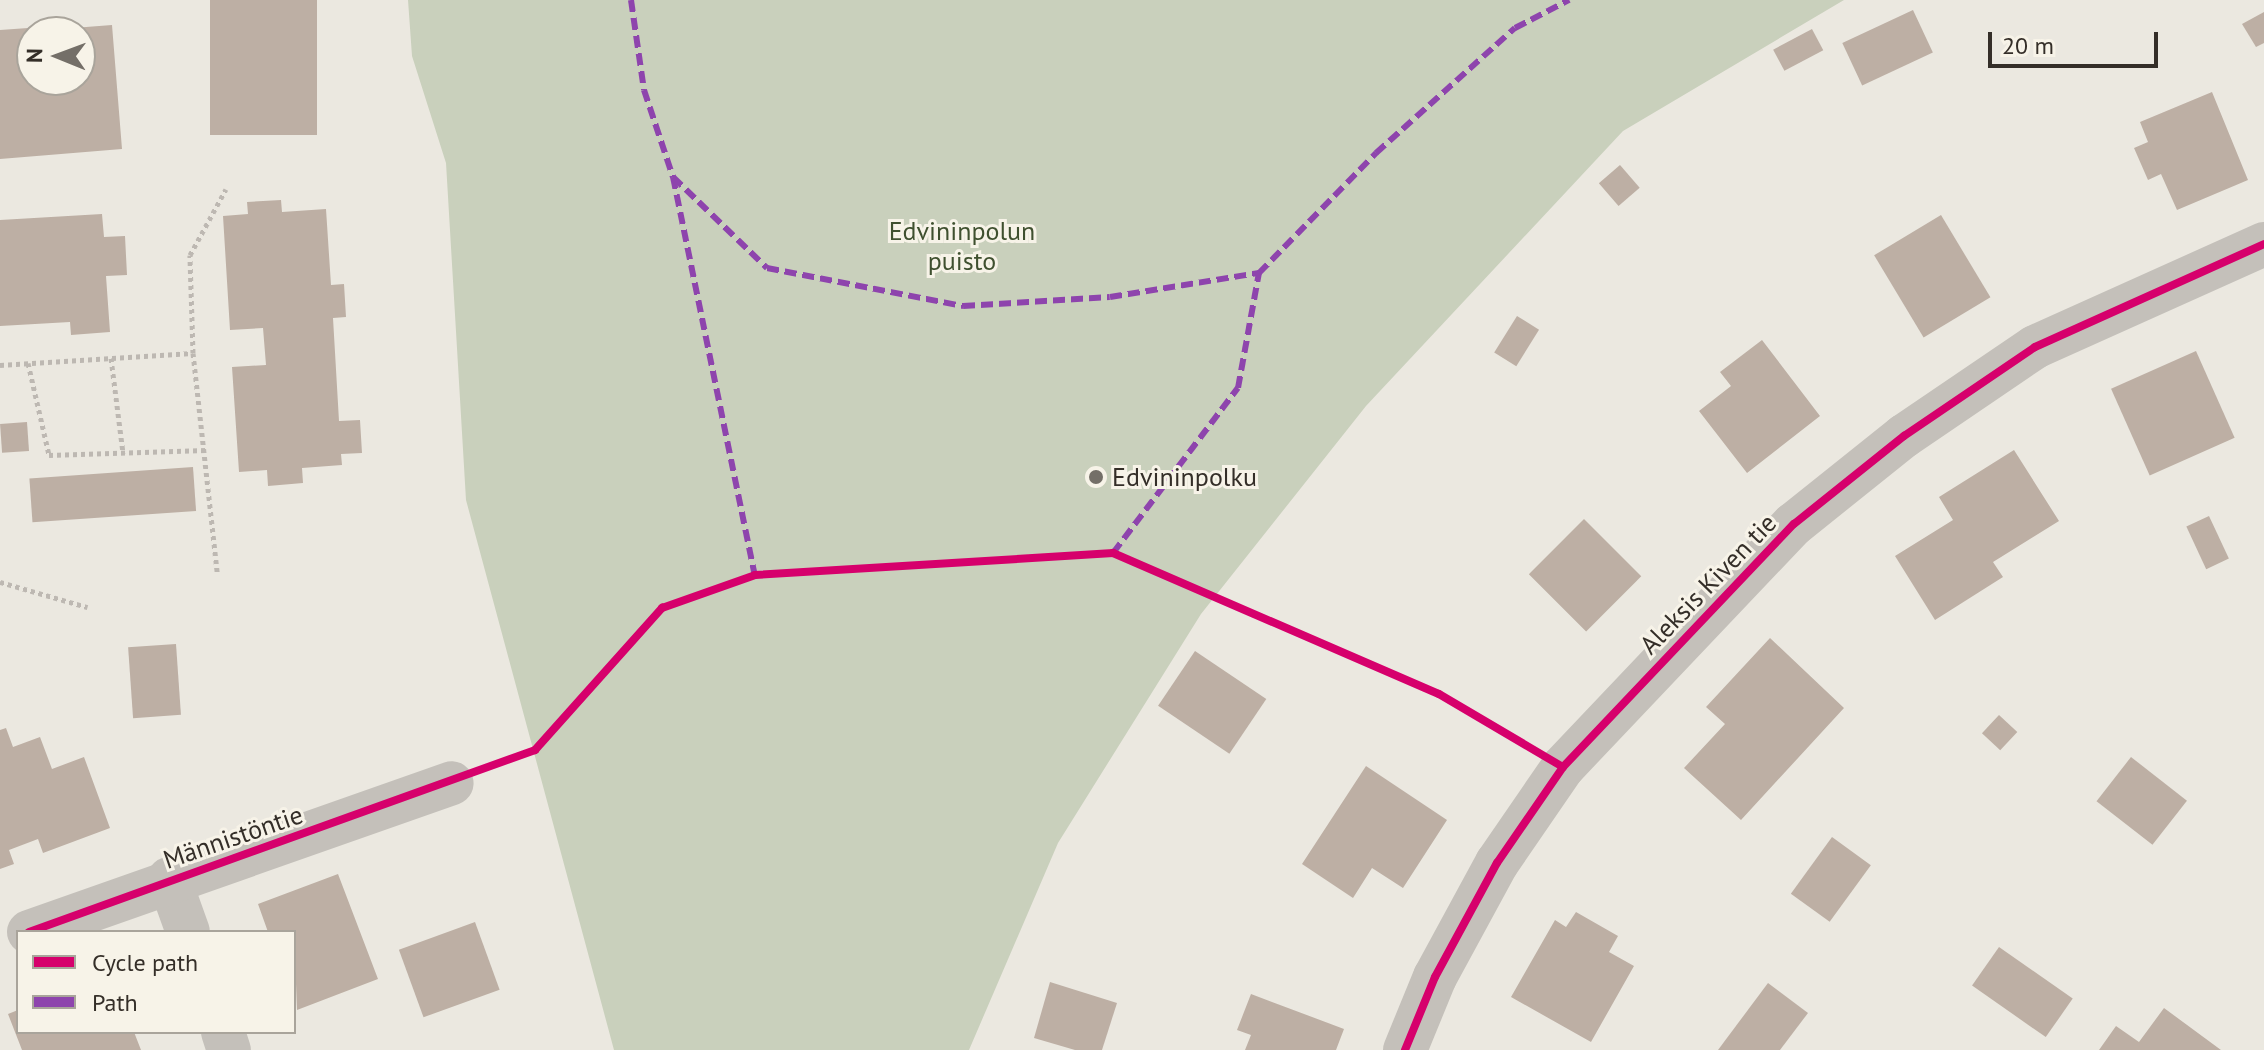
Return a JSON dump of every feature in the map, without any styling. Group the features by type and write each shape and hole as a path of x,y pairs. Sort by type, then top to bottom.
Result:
{"street":[{"name":"Aleksis Kiven tie","path":"1405,1050 1435,977 1497,863 1563,767 1794,524 1904,436 2035,347 2264,244"},
{"name":"Männistöntie","path":"34,930 169,879 451,783"},
{"path":"169,879 187,930"}],"path":[{"path":"217,572 193,353 190,255 226,189"},
{"path":"0,365 193,353"},
{"path":"111,358 123,453"},
{"path":"28,363 49,455 206,450"},
{"path":"0,582 87,607"}],"green space":[{"name":"Edvininpolun puisto","path":"408,0 1844,0 1623,131 1366,406 1201,614 1058,843 969,1050 614,1050 466,500 446,163 412,56"}],"building":[{"path":"210,0 317,0 317,135 210,135"},
{"path":"1913,10 1933,53 1862,86 1842,43"},
{"path":"2264,12 2264,43 2256,47 2242,24"},
{"path":"112,25 122,149 0,159 0,30 16,29 16,96 96,96 96,26"},
{"path":"1812,29 1823,50 1784,71 1773,50"},
{"path":"2212,92 2248,180 2177,210 2161,174 2148,180 2134,148 2148,142 2140,122"},
{"path":"1620,165 1640,188 1619,206 1599,183"},
{"path":"281,200 282,212 326,209 331,285 344,284 346,317 333,318 339,421 360,420 362,453 341,454 342,465 302,468 303,483 268,486 267,470 239,472 232,367 266,365 263,328 230,330 223,216 248,214 247,202"},
{"path":"102,214 104,237 125,236 127,275 106,276 110,332 71,335 70,322 0,326 0,220"},
{"path":"1941,215 1990,297 1924,337 1874,255"},
{"path":"1517,316 1539,330 1516,366 1494,352"},
{"path":"1762,340 1820,416 1747,473 1699,411 1731,386 1720,372"},
{"path":"2196,351 2235,438 2150,476 2111,389"},
{"path":"27,422 29,451 2,453 0,424"},
{"path":"2014,450 2059,521 1993,562 2003,577 1935,620 1895,556 1953,520 1939,497"},
{"path":"193,467 196,511 32,522 29,478"},
{"path":"2209,516 2229,559 2206,569 2186,527"},
{"path":"1584,519 1641,576 1586,631 1529,574"},
{"path":"1770,638 1844,708 1741,820 1684,768 1725,724 1706,707"},
{"path":"176,644 181,715 133,718 128,647"},
{"path":"1195,651 1266,699 1229,754 1158,706"},
{"path":"1999,715 2017,732 2000,750 1982,733"},
{"path":"6,728 13,747 40,737 52,769 84,757 110,828 43,853 38,839 9,850 14,864 0,869 0,730"},
{"path":"2131,757 2187,801 2152,845 2097,801"},
{"path":"1366,766 1447,820 1403,888 1372,868 1353,898 1302,864"},
{"path":"1832,837 1871,865 1830,922 1791,894"},
{"path":"338,874 378,979 297,1010 296,930 267,930 258,904"},
{"path":"1576,912 1618,936 1609,952 1634,966 1591,1042 1511,997 1555,920 1566,927"},
{"path":"475,922 500,990 424,1017 399,950"},
{"path":"1999,947 2073,999 2046,1037 1972,986"},
{"path":"1050,982 1117,1003 1102,1050 1075,1050 1034,1038"},
{"path":"1768,983 1808,1013 1780,1050 1718,1050"},
{"path":"1251,994 1344,1029 1336,1050 1245,1050 1251,1035 1237,1030"},
{"path":"2164,1008 2221,1050 2099,1050 2116,1026 2139,1042"},
{"path":"16,1011 16,1034 135,1034 141,1050 22,1050 8,1014"}],"marked path":[{"path":"631,0 644,90 673,177 755,575"},
{"path":"1113,553 1238,388 1259,273 1376,153 1515,28 1569,0"},
{"path":"673,177 767,268 963,306 1110,297 1259,273"}],"cycle path":[{"path":"1405,1050 1435,977 1497,863 1563,767 1794,524 1904,436 2035,347 2264,244"},
{"path":"35,930 535,750 662,608 755,575 1113,553 1439,694 1563,767"}],"place":[{"name":"Edvininpolku","path":"1096,477"}]}
